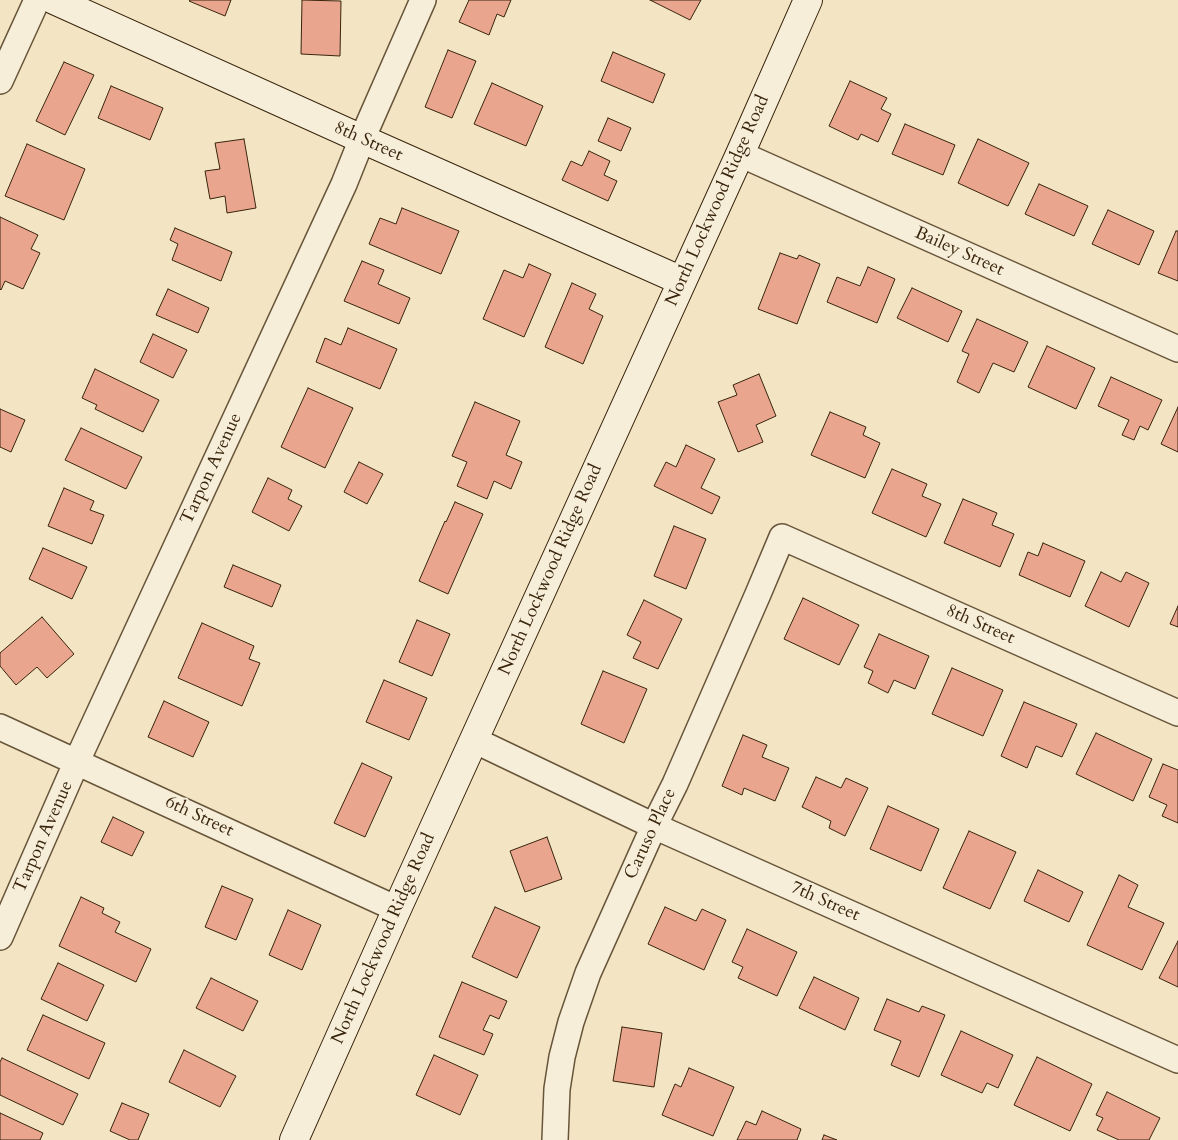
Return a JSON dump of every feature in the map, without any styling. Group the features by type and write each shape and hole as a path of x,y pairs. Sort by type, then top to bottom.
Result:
{"street":[{"path":"0,81 37,0"},
{"name":"8th Street","path":"54,0 682,281"},
{"name":"Tarpon Avenue","path":"0,937 77,762 344,184 423,0"},
{"name":"North Lockwood Ridge Road","path":"294,1140 808,0"},
{"name":"Bailey Street","path":"740,154 1178,349"},
{"name":"8th Street","path":"782,537 1178,713"},
{"name":"Caruso Place","path":"555,1140 557,1089 562,1057 571,1022 588,973 654,826 675,784 782,537"},
{"name":"6th Street","path":"0,727 397,909"},
{"name":"7th Street","path":"474,740 654,826 1178,1060"}],"building":[{"path":"190,0 231,0 225,16"},
{"path":"302,0 341,1 340,56 301,54"},
{"path":"469,0 511,0 504,17 497,14 489,35 459,22"},
{"path":"650,0 701,0 690,20"},
{"path":"448,50 476,61 452,118 425,107"},
{"path":"613,52 665,74 653,103 601,81"},
{"path":"64,62 94,75 65,135 36,121"},
{"path":"850,81 887,98 881,109 891,114 878,142 861,134 858,140 829,126"},
{"path":"492,83 543,106 526,146 474,124"},
{"path":"111,86 163,108 150,140 98,118"},
{"path":"608,118 631,128 621,151 598,141"},
{"path":"905,124 955,145 943,175 892,154"},
{"path":"244,139 256,208 227,213 225,196 210,199 205,171 220,169 215,143"},
{"path":"978,139 1029,163 1008,206 958,183"},
{"path":"27,144 85,169 64,220 5,196"},
{"path":"589,151 610,161 604,175 617,181 608,201 562,180 571,161 582,166"},
{"path":"1039,184 1088,206 1074,236 1025,214"},
{"path":"402,208 459,231 441,274 369,244 380,218 396,224"},
{"path":"1108,210 1154,231 1139,265 1092,244"},
{"path":"0,217 38,235 31,249 40,253 23,289 5,281 0,289"},
{"path":"175,228 232,252 221,281 172,260 178,244 170,240"},
{"path":"1176,231 1178,231 1178,281 1158,273"},
{"path":"780,253 797,259 799,255 820,264 797,324 758,309"},
{"path":"362,261 384,270 378,284 410,298 399,324 344,301"},
{"path":"529,264 551,274 524,337 483,319 504,270 523,278"},
{"path":"868,267 895,279 877,323 827,302 837,277 860,286"},
{"path":"572,283 596,294 589,309 603,316 583,364 545,347"},
{"path":"912,288 962,311 948,342 897,318"},
{"path":"168,289 209,308 198,333 156,315"},
{"path":"977,319 1028,342 1014,372 993,363 979,393 957,382 969,354 962,351"},
{"path":"348,328 397,349 380,389 316,362 325,338 341,345"},
{"path":"153,334 187,350 173,378 140,362"},
{"path":"1047,346 1095,368 1076,409 1028,387"},
{"path":"95,369 159,400 143,432 95,409 97,405 82,398"},
{"path":"759,374 776,416 756,425 763,442 738,452 718,402 737,395 733,385"},
{"path":"1111,377 1162,400 1148,430 1140,426 1134,440 1122,435 1129,420 1098,406"},
{"path":"308,388 353,408 325,468 281,447"},
{"path":"475,402 520,421 506,455 522,462 511,489 494,481 487,499 457,486 467,462 452,456"},
{"path":"1178,407 1178,452 1161,444"},
{"path":"0,409 25,420 11,452 0,447"},
{"path":"830,412 866,427 863,435 880,443 865,478 811,455"},
{"path":"81,428 142,457 126,489 65,460"},
{"path":"686,445 715,459 701,488 720,497 712,514 654,486 666,462 676,467"},
{"path":"359,462 383,474 367,504 344,492"},
{"path":"892,469 927,484 922,496 941,504 926,537 872,513"},
{"path":"268,478 292,490 288,499 302,506 289,531 252,512"},
{"path":"64,488 94,501 90,510 104,515 92,544 48,526"},
{"path":"963,499 997,513 992,525 1014,534 1000,567 944,543"},
{"path":"455,502 483,514 448,594 419,581"},
{"path":"674,526 706,539 686,589 654,576"},
{"path":"1043,543 1085,561 1070,597 1019,575 1028,552 1038,556"},
{"path":"43,548 87,567 72,599 29,579"},
{"path":"233,565 281,585 272,607 224,587"},
{"path":"1101,572 1121,582 1126,572 1149,583 1129,627 1085,606"},
{"path":"803,598 859,625 839,665 784,639"},
{"path":"644,600 682,619 658,669 633,658 641,642 627,635"},
{"path":"1178,606 1178,627 1170,624"},
{"path":"42,617 74,654 47,678 37,667 16,685 0,666 0,653"},
{"path":"417,620 450,634 432,676 399,662"},
{"path":"202,623 254,646 249,659 260,663 242,706 178,678"},
{"path":"879,634 929,656 915,689 894,680 888,693 868,683 873,671 864,667"},
{"path":"952,668 1003,690 983,736 932,714"},
{"path":"603,671 647,689 624,743 581,724"},
{"path":"384,680 427,698 409,740 366,722"},
{"path":"164,701 209,722 193,757 148,737"},
{"path":"1024,702 1077,724 1062,757 1036,746 1027,768 1001,756"},
{"path":"1096,733 1152,759 1133,801 1076,774"},
{"path":"743,735 767,745 762,757 789,768 775,801 744,788 742,795 722,786"},
{"path":"362,763 392,777 365,837 334,823"},
{"path":"1163,764 1178,770 1178,823 1162,816 1167,805 1149,797"},
{"path":"816,777 841,788 846,778 868,788 845,836 829,828 831,821 802,807"},
{"path":"888,806 939,829 921,871 870,849"},
{"path":"113,817 144,832 132,856 101,842"},
{"path":"969,831 1016,852 990,909 943,888"},
{"path":"547,837 562,879 525,892 510,851"},
{"path":"1038,870 1083,892 1069,922 1024,901"},
{"path":"1119,875 1138,885 1128,907 1164,923 1142,970 1087,945"},
{"path":"222,886 253,899 236,940 205,927"},
{"path":"81,897 104,908 102,913 120,922 115,932 151,949 136,982 59,946"},
{"path":"495,907 540,927 517,978 472,957"},
{"path":"665,907 696,921 702,909 726,920 704,970 648,944"},
{"path":"288,910 321,925 302,970 269,955"},
{"path":"747,929 797,952 777,996 738,978 743,967 732,962"},
{"path":"1178,941 1178,987 1159,978"},
{"path":"58,963 104,985 87,1021 41,999"},
{"path":"814,977 859,998 845,1030 799,1008"},
{"path":"211,978 258,1001 243,1031 196,1008"},
{"path":"462,982 507,1001 499,1019 490,1015 483,1030 493,1034 484,1055 439,1037"},
{"path":"887,999 919,1012 922,1006 945,1015 919,1077 891,1065 901,1041 874,1030"},
{"path":"43,1015 105,1043 89,1079 27,1050"},
{"path":"622,1027 662,1033 654,1087 613,1081"},
{"path":"961,1031 1013,1055 998,1088 987,1083 982,1093 941,1075"},
{"path":"184,1050 236,1076 220,1107 169,1082"},
{"path":"434,1055 478,1075 460,1115 416,1095"},
{"path":"1037,1057 1092,1084 1070,1131 1014,1105"},
{"path":"2,1058 78,1094 63,1125 0,1095 0,1062"},
{"path":"689,1068 734,1087 713,1136 662,1115 675,1084 681,1087"},
{"path":"1107,1092 1160,1118 1149,1140 1119,1140 1097,1130 1103,1118 1096,1115"},
{"path":"122,1103 149,1114 138,1140 130,1140 110,1131"},
{"path":"762,1111 801,1129 797,1140 737,1140 746,1121 756,1125"},
{"path":"0,1113 43,1133 40,1140 0,1140"},
{"path":"824,1135 837,1140 822,1140"}]}
